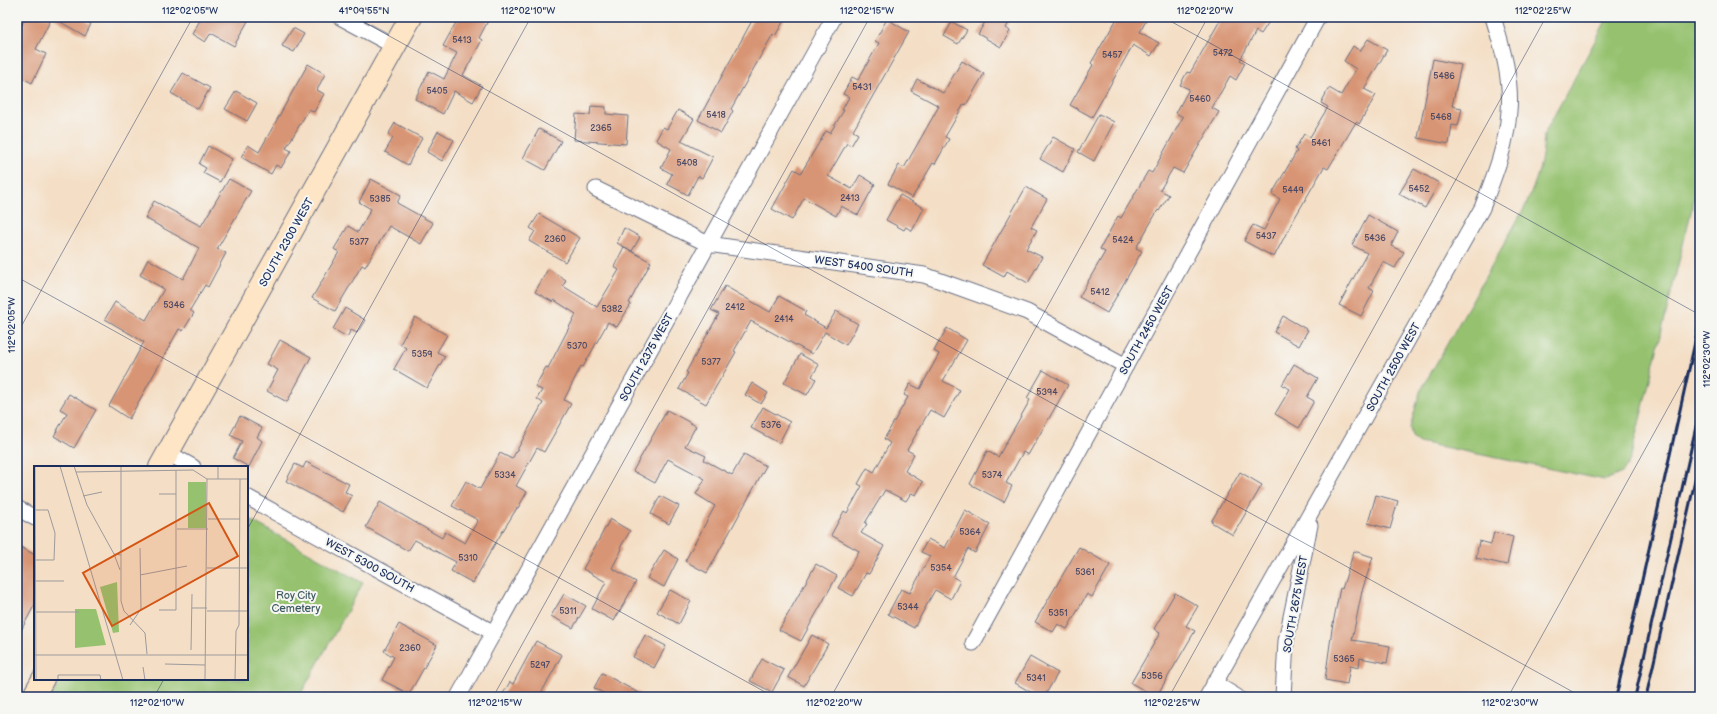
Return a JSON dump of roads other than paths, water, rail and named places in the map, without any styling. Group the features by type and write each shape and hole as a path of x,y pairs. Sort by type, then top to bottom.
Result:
{"street":[{"path":"340,17 394,46"},
{"name":"SOUTH 2300 WEST","path":"164,460 411,17"},
{"name":"SOUTH 2375 WEST","path":"458,697 834,17"},
{"name":"SOUTH 2450 WEST","path":"973,643 1318,17"},
{"name":"SOUTH 2500 WEST","path":"1207,697 1313,511 1482,208 1498,166 1509,111 1509,82 1493,17"},
{"name":"WEST 5400 SOUTH","path":"596,189 708,244 924,275 1027,312 1126,366"},
{"path":"164,460 189,466"},
{"name":"WEST 5300 SOUTH","path":"248,498 494,633"},
{"path":"17,508 34,517"},
{"name":"SOUTH 2675 WEST","path":"1283,697 1286,640 1313,511"},
{"path":"33,697 42,680"},
{"path":"1214,683 1237,697"}],"railway":[{"path":"1616,697 1700,320"},
{"path":"1635,697 1700,409"},
{"path":"1646,697 1700,459"}],"park label":[{"name":"Roy City Cemetery","path":"296,601"}]}
